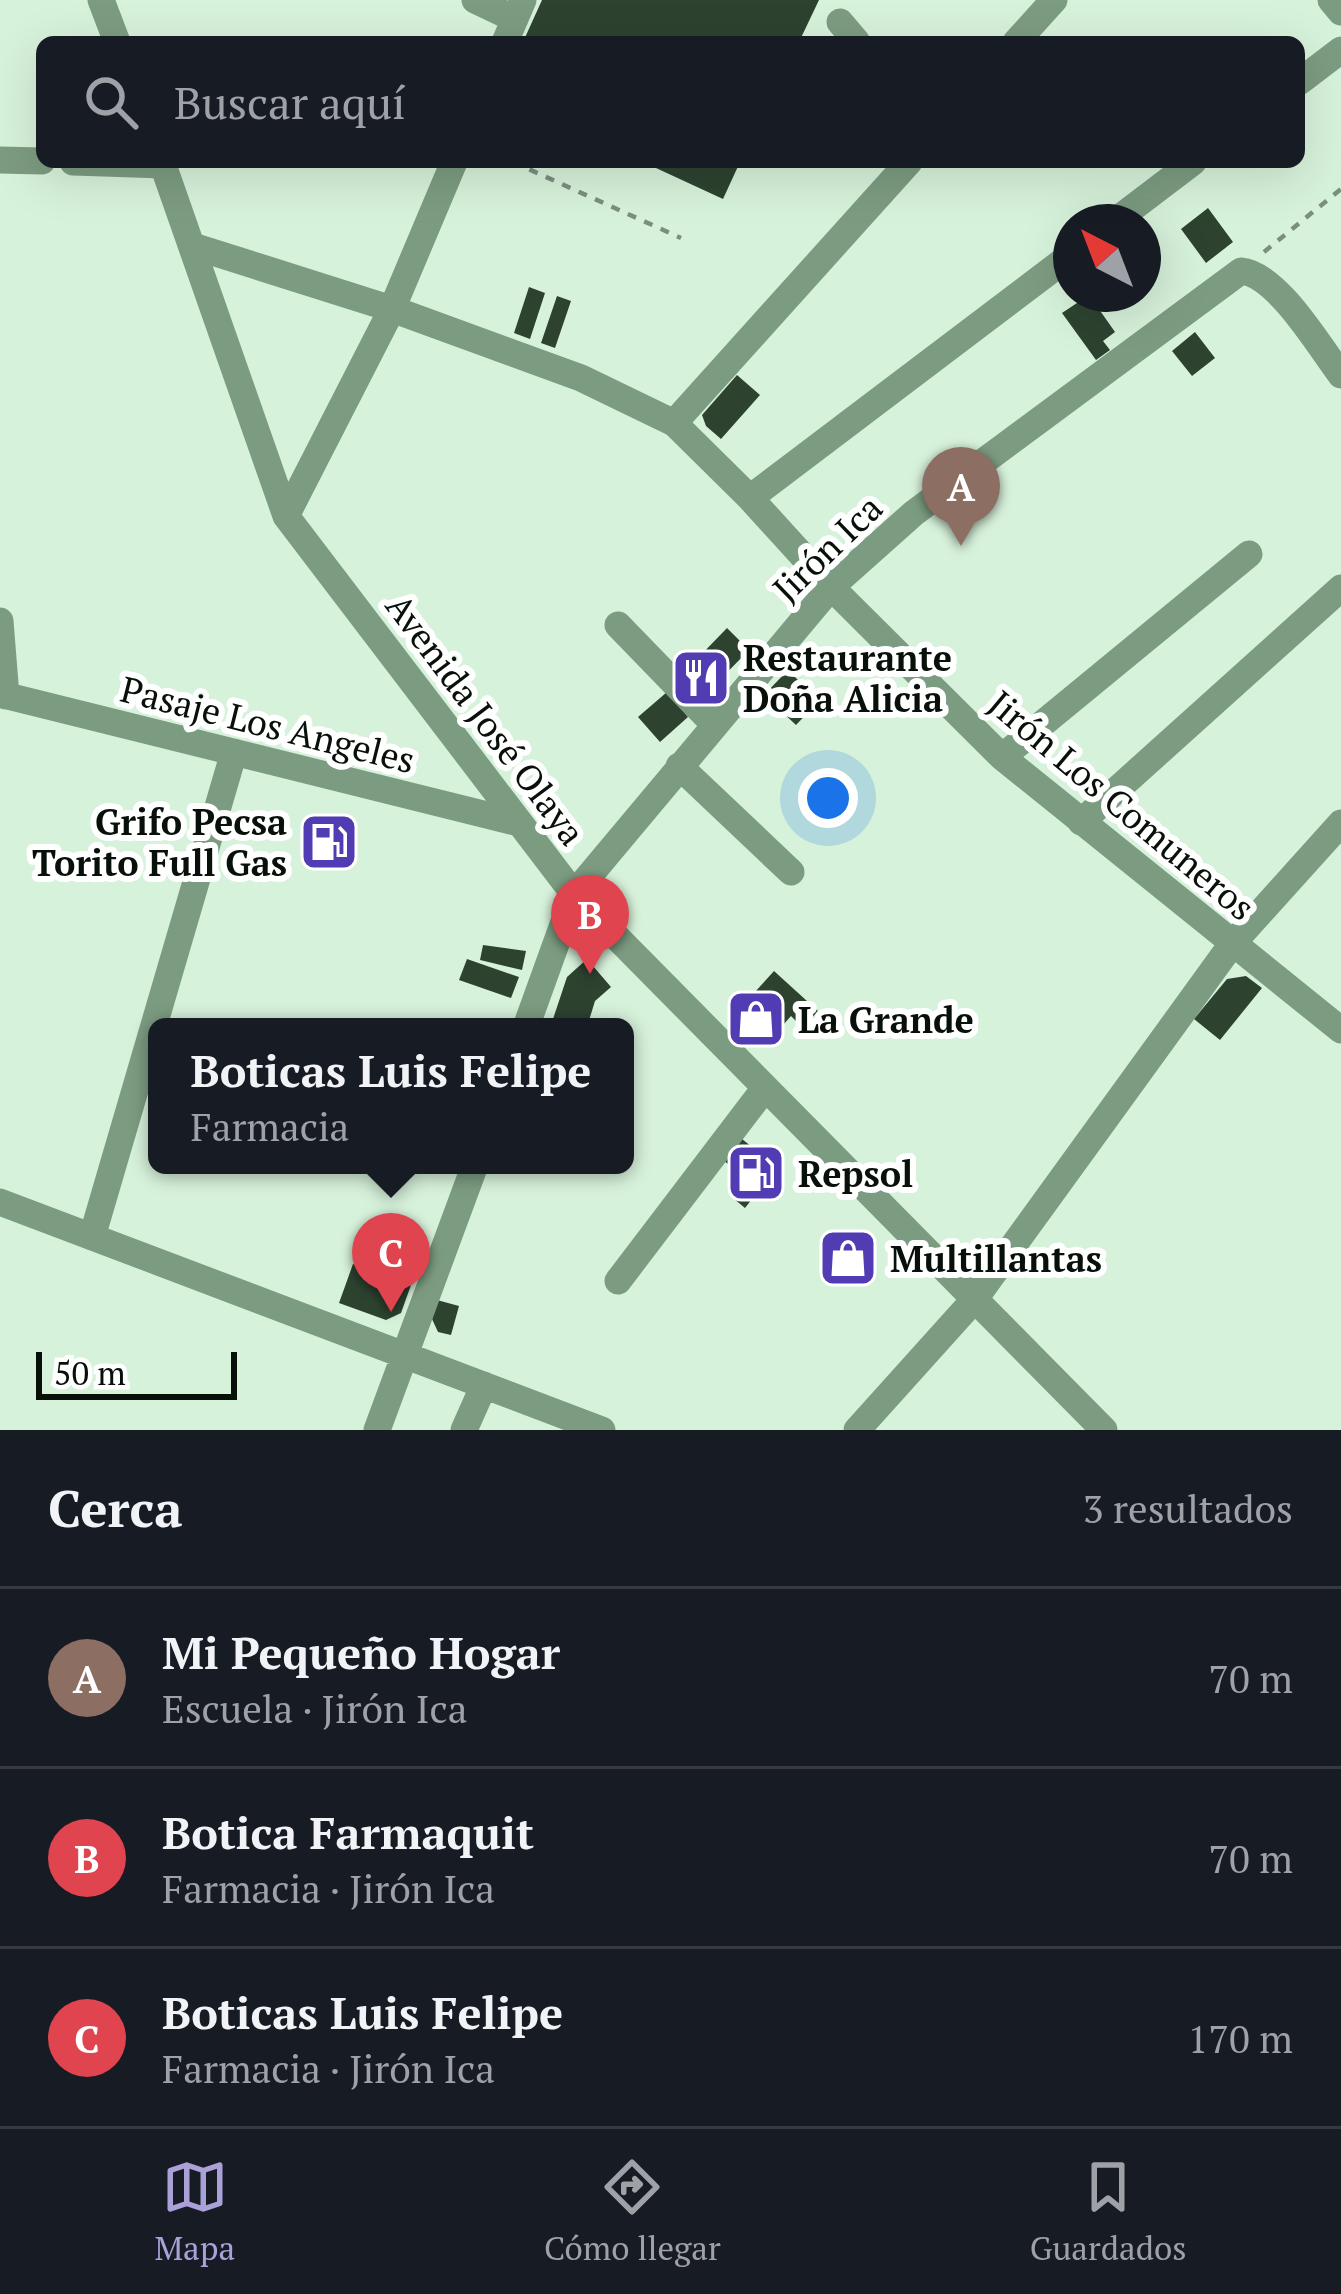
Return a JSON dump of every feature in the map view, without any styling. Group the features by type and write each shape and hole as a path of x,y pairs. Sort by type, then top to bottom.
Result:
{"street":[{"path":"100,0 115,36"},
{"path":"475,0 514,20"},
{"path":"1021,36 1054,0"},
{"path":"1330,0 1341,12"},
{"path":"1305,77 1341,50"},
{"path":"0,160 36,161"},
{"name":"Avenida José Olaya","path":"165,168 286,516 574,894 1103,1430"},
{"path":"286,516 392,309 451,168"},
{"path":"674,423 904,168"},
{"path":"1138,204 1185,168"},
{"name":"Jirón Los Comuneros","path":"193,246 392,309 581,378 674,423 1002,757 1341,1030"},
{"path":"750,498 1053,269"},
{"path":"1241,271 1270,284 1341,375"},
{"name":"Jirón Ica","path":"529,1018 574,894 831,587 914,513 1241,271"},
{"path":"1002,757 1249,554"},
{"path":"1081,822 1341,588"},
{"path":"0,621 3,695"},
{"path":"618,625 714,724"},
{"name":"Pasaje Los Angeles","path":"3,695 519,823"},
{"path":"159,1018 234,752"},
{"path":"679,766 791,872"},
{"path":"857,1430 974,1300 1232,944 1341,823"},
{"path":"92,1237 148,1055"},
{"path":"618,1280 765,1088"},
{"path":"377,1430 473,1174"},
{"path":"0,1202 602,1430"},
{"path":"464,1430 484,1385"}],"path":[{"path":"526,168 681,238"},
{"path":"1241,271 1341,189"}],"building":[{"path":"542,0 819,0 802,36 526,36"},
{"path":"656,168 737,168 723,199"},
{"path":"1208,208 1233,242 1206,263 1181,229"},
{"path":"529,287 545,293 530,339 514,333"},
{"path":"557,296 571,301 555,348 541,343"},
{"path":"1101,312 1115,332 1103,341 1110,350 1096,360 1062,313"},
{"path":"1195,332 1215,358 1192,376 1172,351"},
{"path":"737,375 760,395 721,439 706,426 702,415"},
{"path":"727,628 749,650 703,697 674,669 690,652 697,659"},
{"path":"788,670 819,701 796,725 764,695"},
{"path":"667,692 688,717 660,742 638,717"},
{"path":"483,945 526,951 522,970 480,960"},
{"path":"467,959 519,977 511,998 459,980"},
{"path":"587,959 611,987 595,1001 590,1018 553,1018 567,977"},
{"path":"774,971 818,1011 803,1028 791,1016 769,1041 737,1012"},
{"path":"1246,976 1262,988 1220,1040 1194,1019 1227,979"},
{"name":"Repsol","path":"742,1139 777,1167 745,1208 733,1198 748,1179 724,1161"},
{"name":"Multillantas","path":"856,1237 869,1249 840,1280 827,1268"},
{"path":"353,1264 411,1285 401,1313 386,1320 339,1303"},
{"path":"437,1300 459,1306 451,1335 438,1332 432,1319"}],"place":[{"name":"Mi Pequeño Hogar","path":"961,546"},
{"name":"Restaurante Doña Alicia","path":"701,678"},
{"name":"Grifo Pecsa Torito Full Gas","path":"329,842"},
{"name":"Botica Farmaquit","path":"590,974"},
{"name":"La Grande","path":"756,1019"},
{"name":"Repsol","path":"756,1173"},
{"name":"Multillantas","path":"848,1258"},
{"name":"Boticas Luis Felipe","path":"391,1312"}]}
